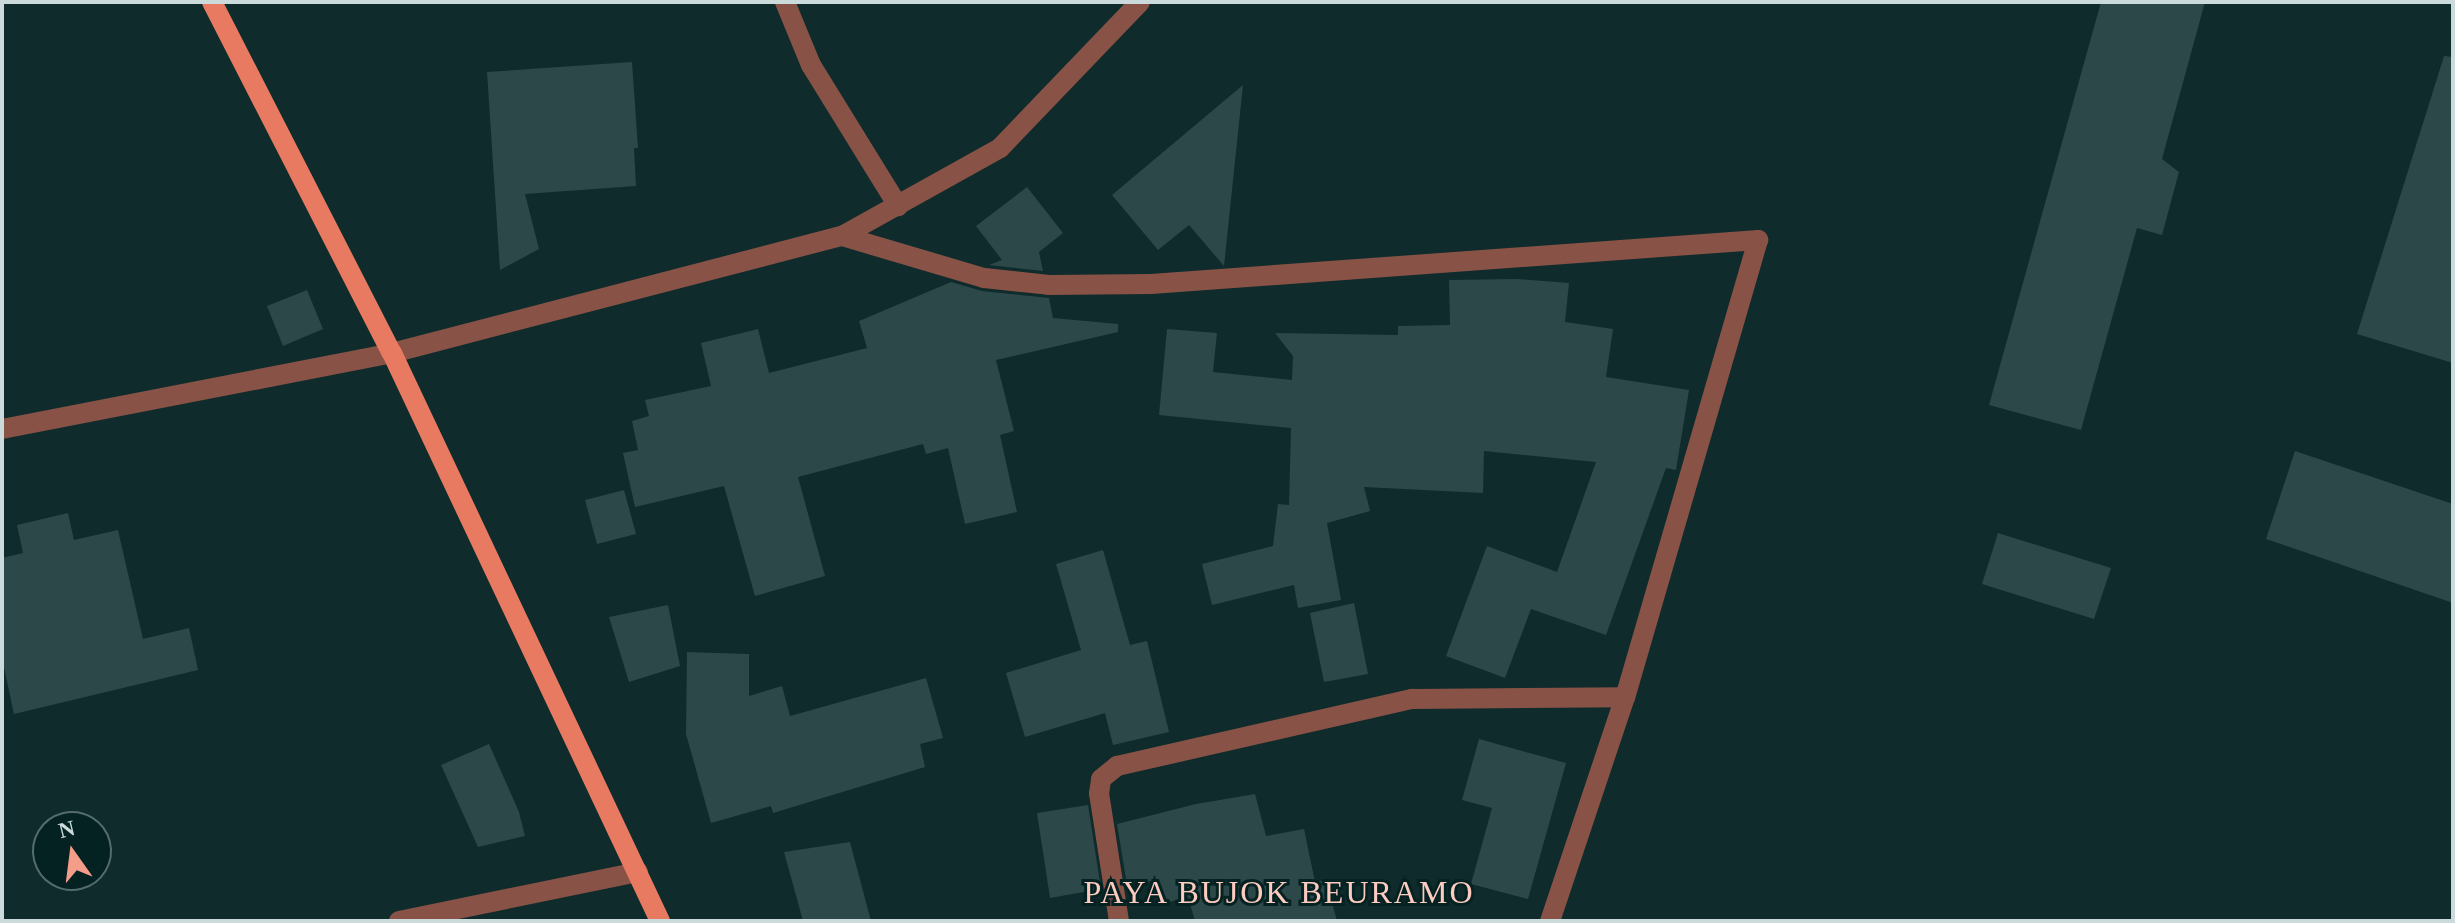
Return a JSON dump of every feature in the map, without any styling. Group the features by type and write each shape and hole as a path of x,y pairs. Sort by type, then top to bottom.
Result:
{"main road":[{"path":"212,2 392,353 660,921"}],"street":[{"path":"785,2 811,65 898,206"},
{"path":"2,429 392,353 842,236 1000,148 1140,2"},
{"path":"842,236 984,278 1049,285 1151,284 1758,240 1625,697 1550,921"},
{"path":"1119,921 1099,794 1101,779 1117,766 1412,699 1625,697"},
{"path":"399,921 638,872"}],"building":[{"path":"2101,2 2205,2 2162,159 2179,172 2162,235 2137,228 2081,430 1989,405"},
{"path":"2444,56 2453,57 2453,363 2357,334"},
{"path":"632,62 638,148 634,148 636,186 525,194 539,249 500,270 487,72"},
{"path":"1243,85 1224,266 1189,225 1158,250 1112,195"},
{"path":"1027,187 1063,233 1039,252 1043,271 989,265 1002,260 976,226"},
{"path":"1517,279 1569,283 1565,322 1613,329 1606,377 1689,390 1676,470 1666,468 1606,635 1531,609 1505,678 1446,656 1487,546 1557,572 1596,462 1484,451 1483,493 1364,487 1370,511 1327,523 1341,600 1298,608 1294,585 1212,605 1202,564 1273,546 1278,504 1289,505 1291,428 1159,415 1167,329 1217,333 1213,372 1292,380 1293,356 1275,333 1398,335 1398,326 1450,325 1449,280"},
{"path":"951,282 982,291 1049,298 1053,318 1118,324 1118,332 996,360 1014,431 1000,435 1017,512 965,524 948,448 926,454 923,444 798,477 825,576 755,596 724,486 635,507 623,453 638,450 632,421 649,416 645,400 711,386 701,343 758,329 769,373 867,348 859,321"},
{"path":"307,290 323,329 283,346 267,306"},
{"path":"2295,451 2453,504 2453,603 2266,539"},
{"path":"624,490 636,534 597,544 585,500"},
{"path":"68,513 74,540 118,530 143,639 189,628 198,670 14,714 2,658 2,558 23,553 17,525"},
{"path":"1998,533 2111,568 2094,619 1982,584"},
{"path":"1103,550 1130,645 1147,641 1169,732 1113,745 1105,713 1025,737 1006,673 1081,650 1056,564"},
{"path":"1354,603 1368,674 1324,682 1310,613"},
{"path":"668,605 680,666 629,682 609,617"},
{"path":"687,652 749,654 749,696 782,686 790,716 926,678 943,738 920,744 925,767 773,813 771,806 711,823 686,734"},
{"path":"1479,739 1566,763 1528,899 1471,884 1492,808 1462,800"},
{"path":"489,744 519,812 525,836 478,847 441,765"},
{"path":"1255,794 1266,836 1304,829 1315,882 1326,880 1337,921 1195,921 1188,897 1158,905 1151,881 1127,885 1117,824 1196,804"},
{"path":"1088,805 1101,889 1050,898 1037,813"},
{"path":"850,842 871,921 803,921 784,852"}],"district":[{"name":"PAYA BUJOK BEURAMO","path":"1279,892"}]}
